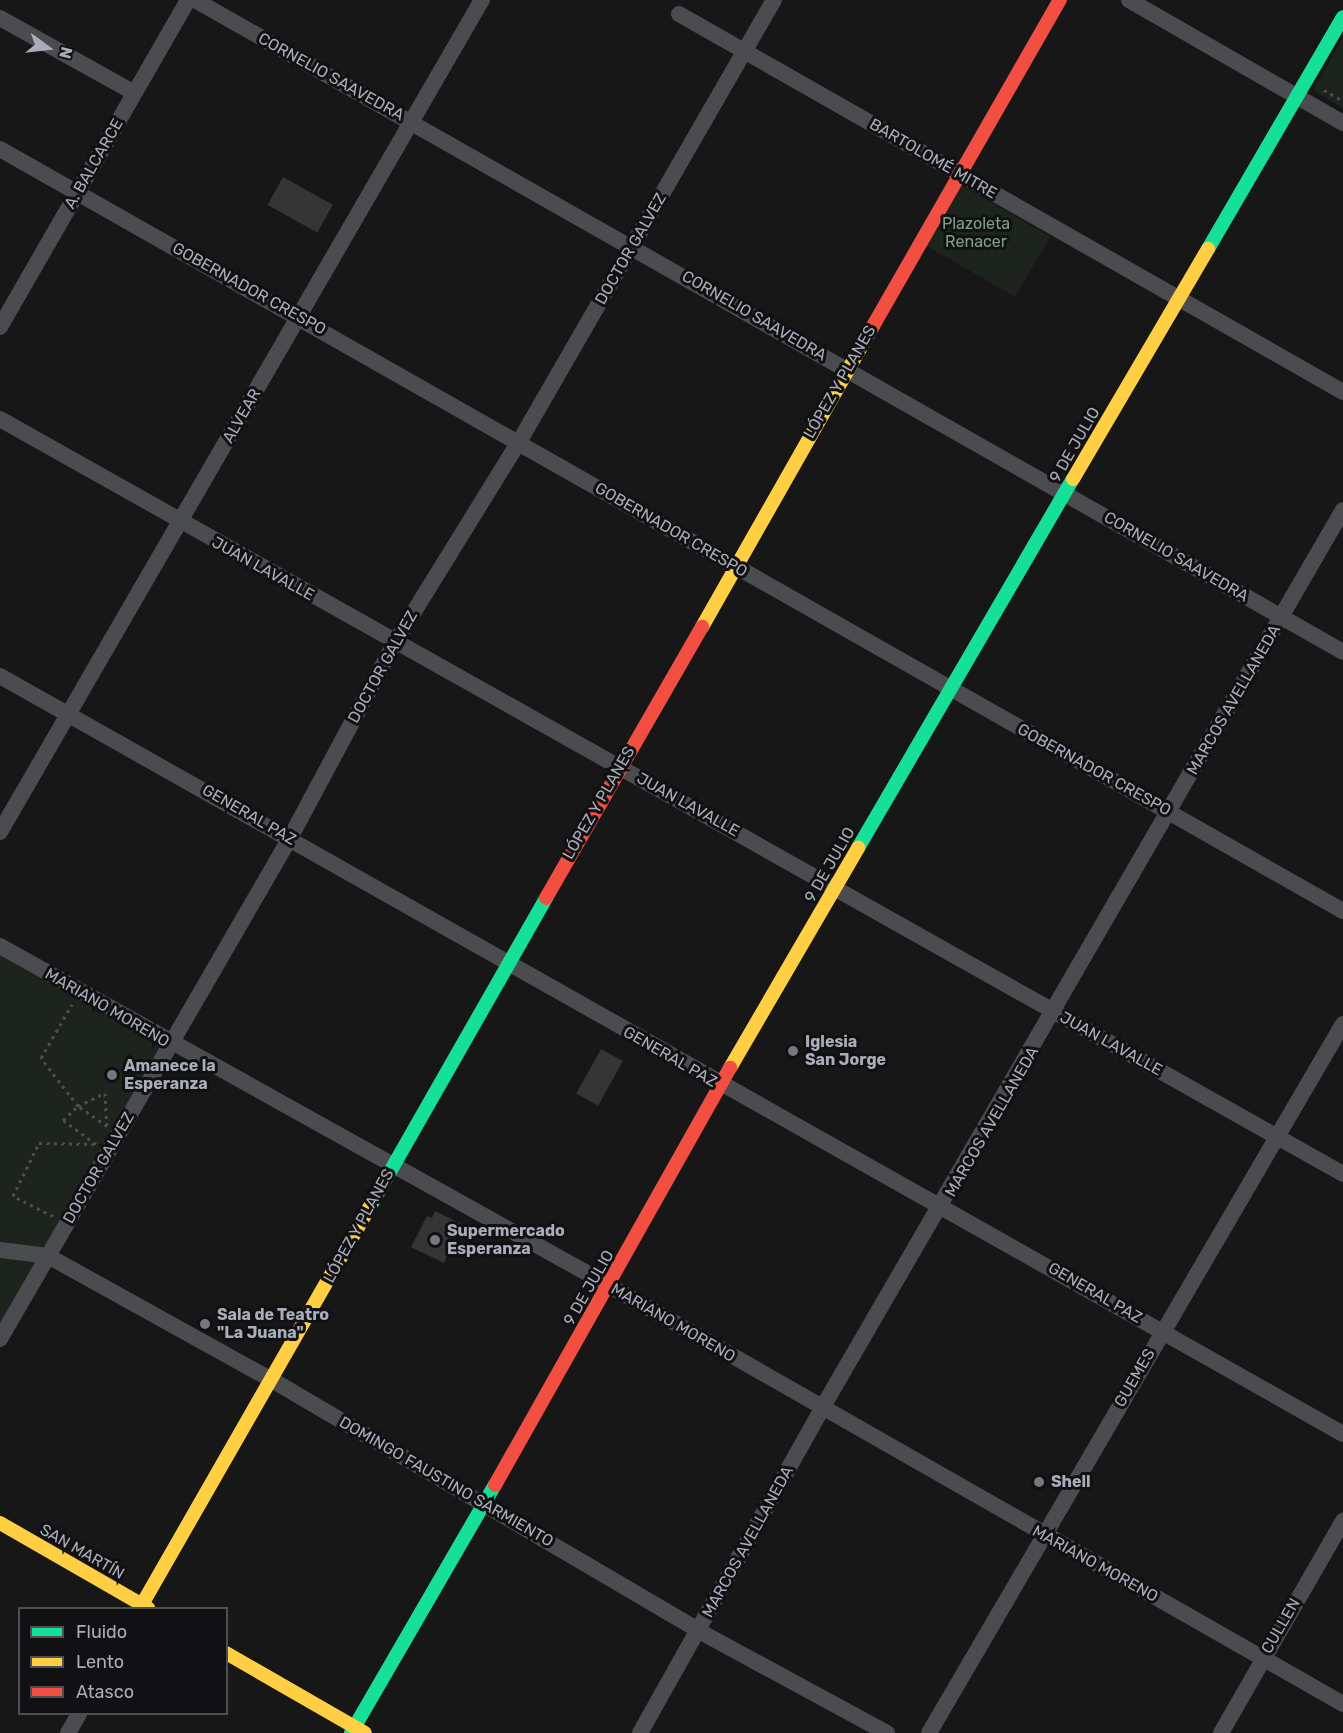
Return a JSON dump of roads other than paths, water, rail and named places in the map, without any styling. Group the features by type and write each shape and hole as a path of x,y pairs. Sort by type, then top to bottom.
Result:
{"street":[{"name":"A. BALCARCE","path":"0,327 188,0"},
{"name":"CORNELIO SAAVEDRA","path":"195,0 1343,652"},
{"name":"ALVEAR","path":"0,832 482,0"},
{"name":"DOCTOR GALVEZ","path":"0,1340 290,838 394,644 519,442 774,0"},
{"name":"LÓPEZ Y PLANES","path":"143,1607 507,963 1060,0"},
{"path":"1129,0 1343,123"},
{"name":"BARTOLOMÉ MITRE","path":"679,14 1343,392"},
{"name":"9 DE JULIO","path":"357,1731 610,1286 720,1085 1343,17"},
{"path":"0,18 135,93"},
{"name":"GOBERNADOR CRESPO","path":"0,149 1343,911"},
{"name":"JUAN LAVALLE","path":"0,419 394,644 620,767 1343,1174"},
{"name":"MARCOS AVELLANEDA","path":"640,1733 821,1410 943,1207 1343,510"},
{"name":"GENERAL PAZ","path":"0,676 290,838 720,1085 943,1207 1343,1434"},
{"name":"MARIANO MORENO","path":"0,946 171,1044 610,1286 821,1410 1343,1704"},
{"name":"GUEMES","path":"929,1733 1343,1024"},
{"name":"DOMINGO FAUSTINO SARMIENTO","path":"0,1250 48,1257 272,1380 699,1631 886,1733"},
{"name":"CULLEN","path":"1221,1733 1343,1521"},
{"name":"SAN MARTÍN","path":"0,1523 143,1607"},
{"path":"228,1654 357,1731"},
{"path":"68,1733 78,1715"}],"place":[{"name":"Iglesia San Jorge","path":"793,1051"},
{"name":"Amanece la Esperanza","path":"112,1075"},
{"name":"Supermercado Esperanza","path":"435,1240"},
{"name":"Sala de Teatro \"La Juana\"","path":"205,1324"},
{"name":"Shell","path":"1039,1482"}],"park label":[{"name":"Plazoleta Renacer","path":"976,233"}]}
